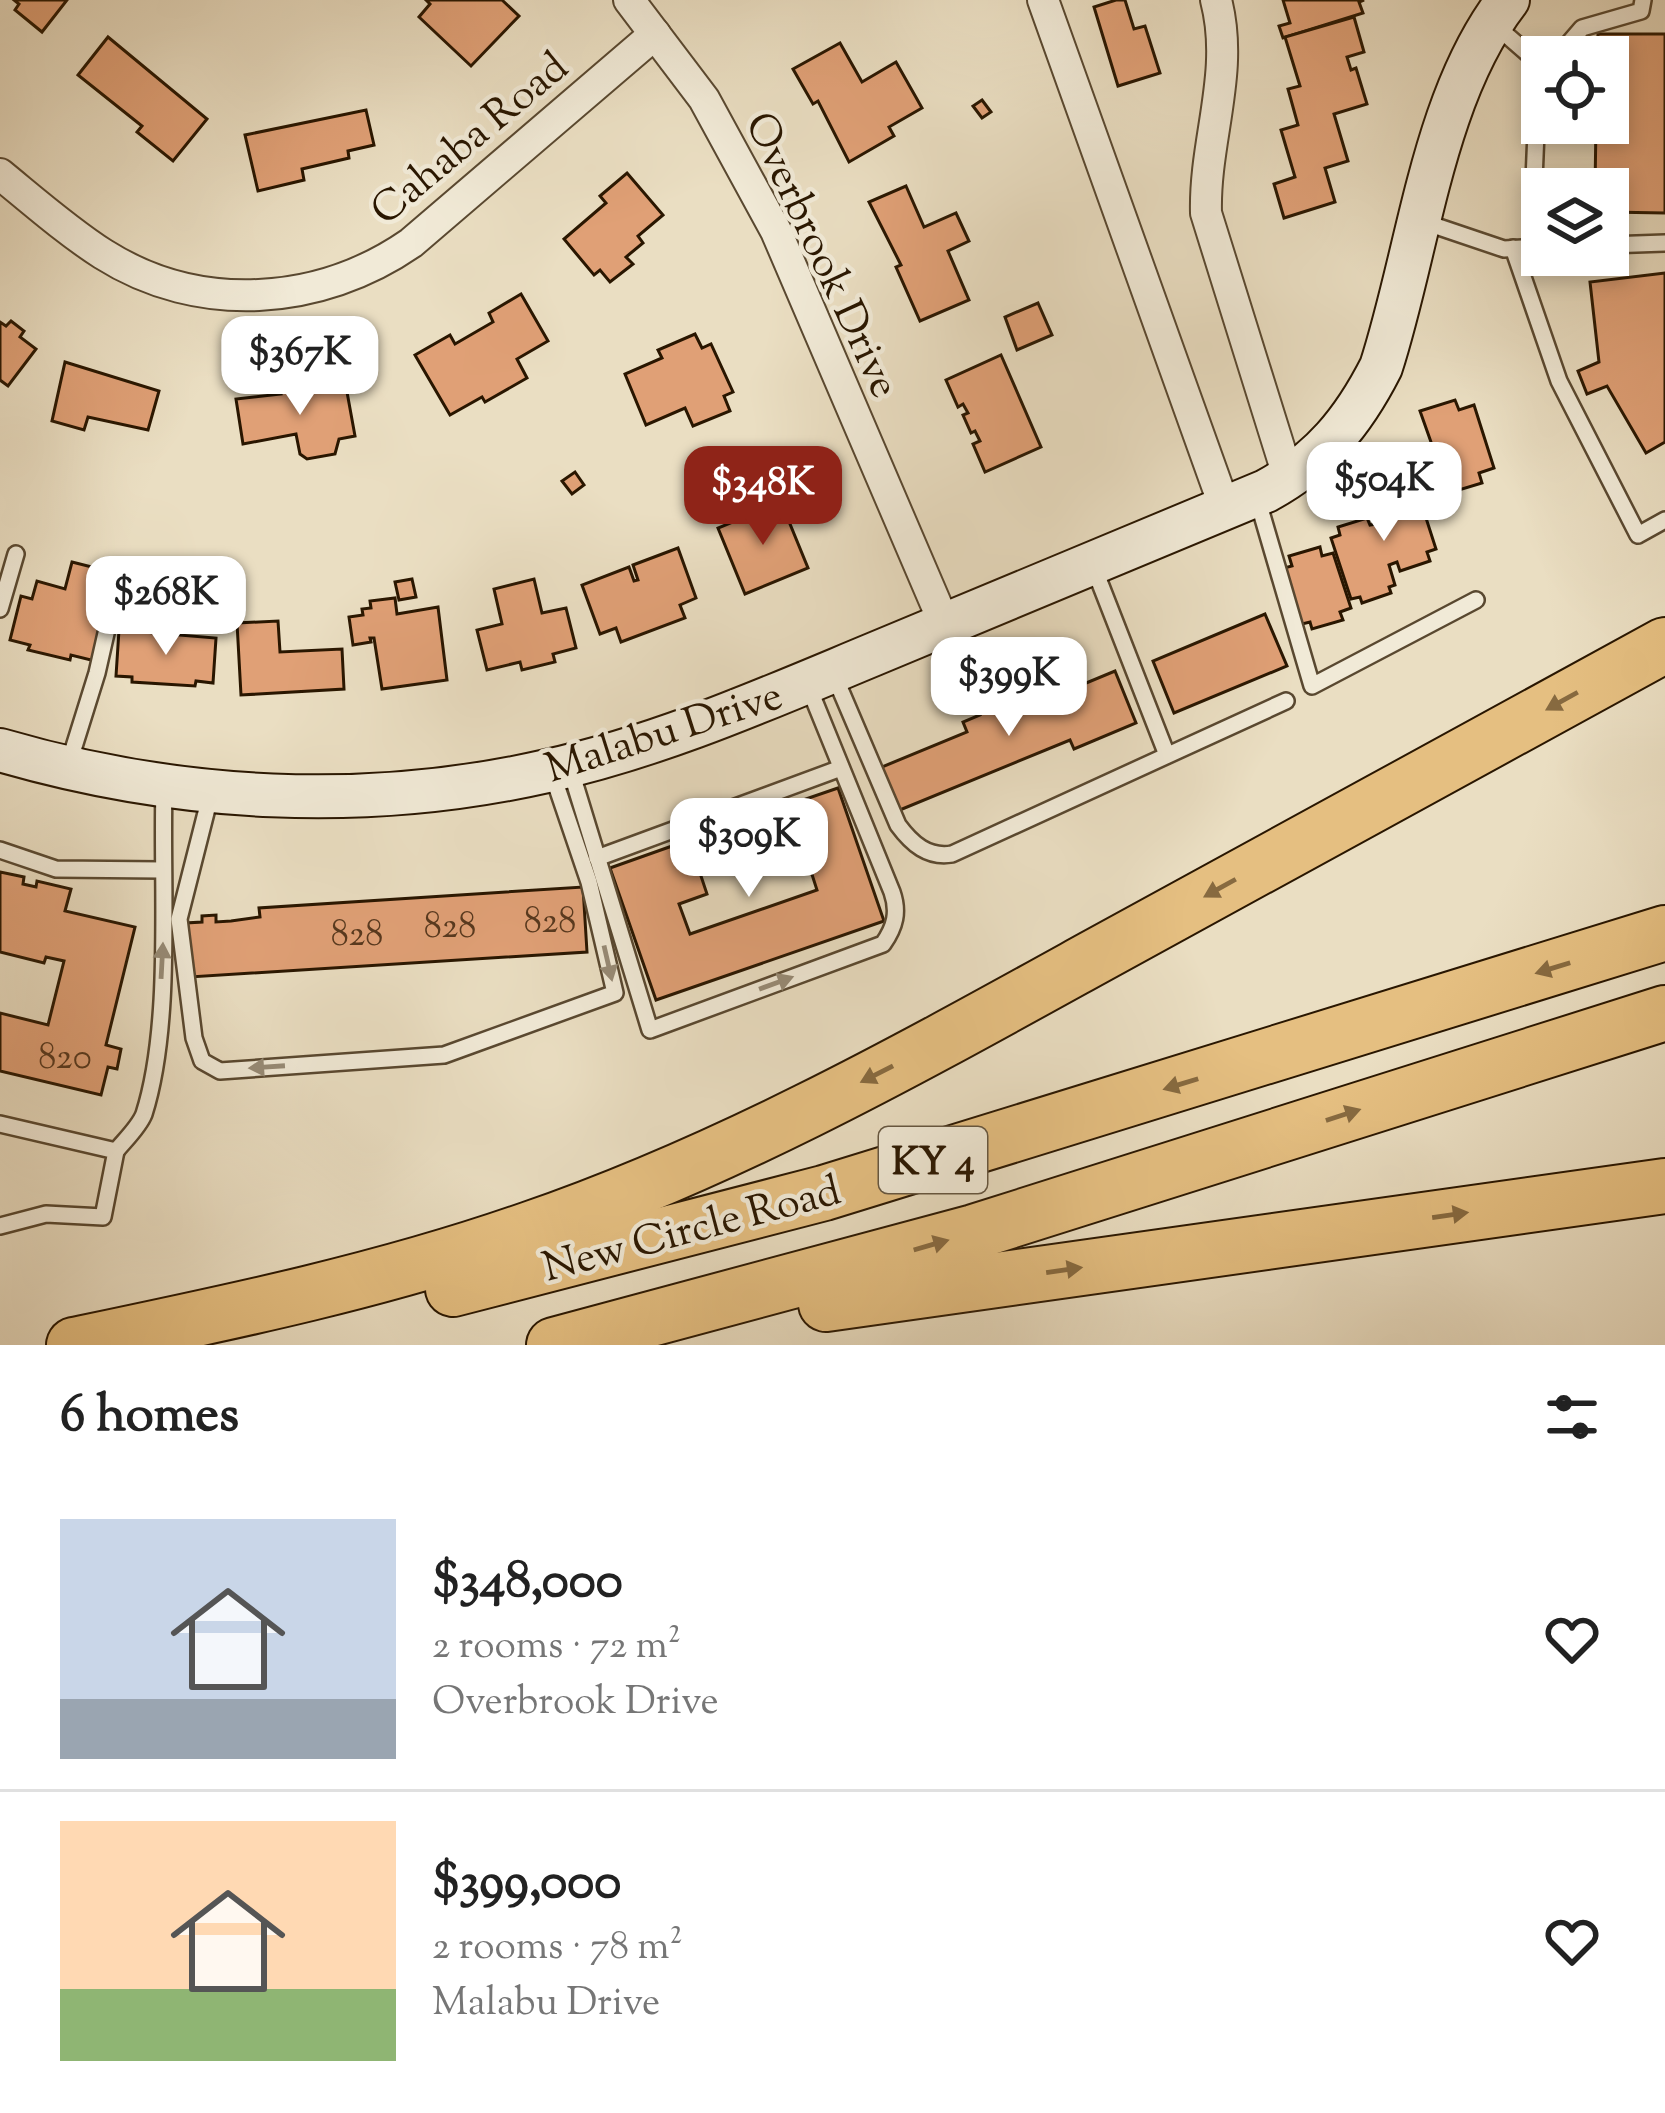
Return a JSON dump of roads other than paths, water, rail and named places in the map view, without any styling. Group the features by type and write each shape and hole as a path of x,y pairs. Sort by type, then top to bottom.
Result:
{"highway":[{"path":"74,1345 218,1315 437,1260 533,1228 749,1141 961,1031 1665,645"},
{"name":"New Circle Road","path":"190,1345 407,1300 802,1199 1665,933"},
{"name":"New Circle Road","path":"564,1343 974,1232 1665,1013"},
{"path":"564,1343 1665,1186"}],"street":[{"name":"Overbrook Drive","path":"628,0 704,99 776,231 945,625"},
{"path":"1043,0 1257,494"},
{"path":"1216,0 1223,25 1224,81 1205,179 1206,213 1257,494"},
{"name":"Malabu Drive","path":"0,750 164,788 259,796 366,795 490,782 560,768 668,736 819,677 1257,494 1328,448 1364,399 1394,327 1458,87 1500,11"},
{"name":"Cahaba Road","path":"0,174 106,256 153,279 202,294 254,297 313,288 370,268 411,243 655,34"}],"lane":[{"path":"1575,36 1582,28 1641,11 1643,0"},
{"path":"1500,11 1521,38"},
{"path":"1421,220 1504,249 1521,248"},
{"path":"1629,244 1665,243"},
{"path":"1514,248 1559,382 1638,535 1665,520"},
{"path":"1257,494 1312,686 1476,600"},
{"path":"0,609 16,554"},
{"path":"1092,564 1167,755"},
{"path":"67,769 97,674 114,598"},
{"path":"819,677 898,825 911,842 937,856 952,854 1286,700"},
{"path":"560,768 597,858 650,1030 883,944 892,931 897,908 842,768 819,677"},
{"path":"212,792 179,919 194,1038 202,1060 220,1071 445,1055 615,993 560,768"},
{"path":"597,858 842,768"},
{"path":"2,1223 46,1214 103,1217 116,1151 143,1118 154,1060 163,932 164,788"},
{"path":"0,850 56,869 161,870"},
{"path":"0,1124 116,1151"}]}
